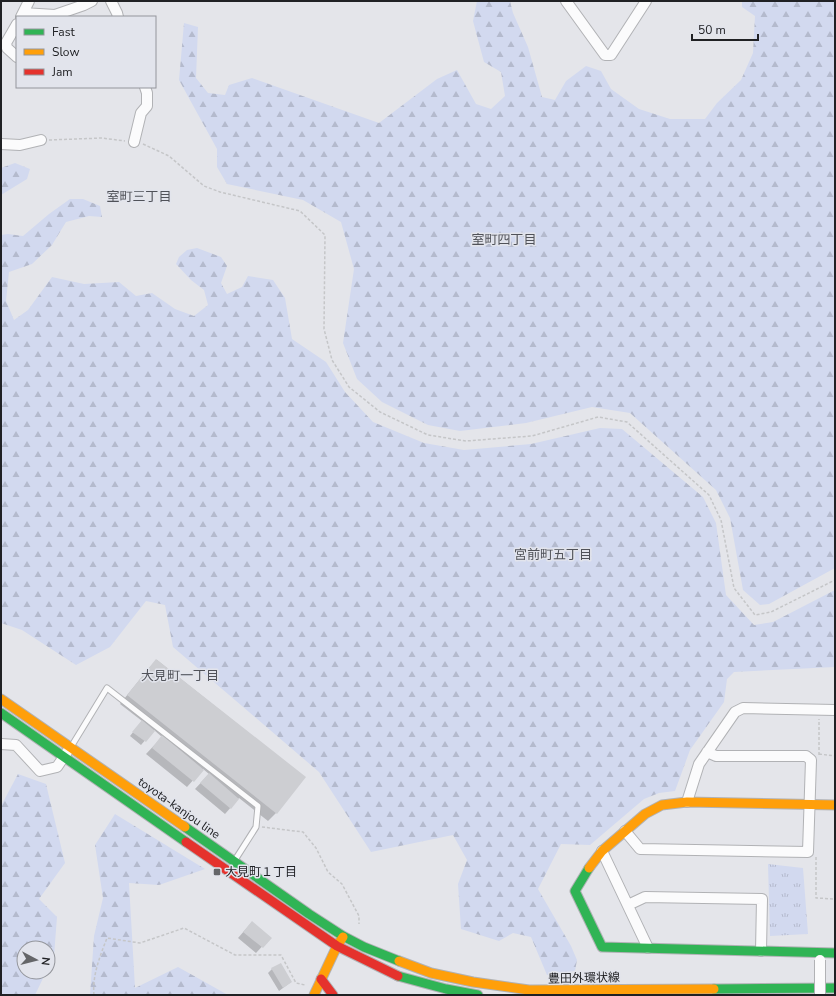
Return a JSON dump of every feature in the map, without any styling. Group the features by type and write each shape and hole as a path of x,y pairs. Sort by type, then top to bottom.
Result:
{"street":[{"path":"29,1 22,15 55,15 92,1"},
{"path":"111,1 118,13 118,16"},
{"path":"566,1 606,55 611,55 646,1"},
{"path":"16,26 6,43 7,48 16,56"},
{"path":"134,142 141,113 146,106 147,93 145,88"},
{"path":"1,144 20,145 41,140"},
{"name":"toyota-kanjou line","path":"1,699 234,862 343,936"},
{"path":"687,802 699,764 735,712 742,708 835,710"},
{"name":"toyota-kanjou line","path":"1,713 337,946"},
{"path":"1,744 16,745 40,771 57,767 70,748"},
{"path":"625,831 640,849 808,852 811,760 806,756 716,756 707,752"},
{"path":"835,805 687,802 662,805 645,814 602,851 587,871 575,891 602,947 761,951 821,956 835,953"},
{"path":"602,851 648,948"},
{"path":"628,905 645,897 762,899 761,951"},
{"path":"315,992 343,936"},
{"name":"豊田外環状線","path":"343,936 364,947 431,973 473,982 529,990 835,988"},
{"path":"337,946 393,974 446,989 478,995"},
{"path":"820,995 821,956"},
{"path":"321,979 333,995"}],"lane":[{"path":"70,748 107,688 258,806 256,826 234,862"}],"path":[{"path":"41,140 102,138 142,144 170,156 204,186 220,192 300,212 325,235 324,328 332,360 349,386 380,412 428,435 466,441 532,436 598,417 627,422 709,495 721,520 734,588 755,615 771,612 835,580"},
{"path":"819,754 835,756"},
{"path":"256,826 303,832 316,848 328,872 342,884 359,916 359,924"},
{"path":"94,995 94,986 100,956 107,938 140,943 184,928 235,955 281,955 296,983 315,992"}],"green space":[{"path":"477,1 510,1 513,13 528,47 542,97 555,100 566,81 586,66 601,71 611,89 639,109 670,119 705,119 717,103 741,80 753,53 755,16 742,7 742,1 835,1 835,568 769,604 760,605 743,590 730,518 716,490 630,413 592,407 526,423 460,431 428,425 382,402 357,379 343,343 354,269 341,222 303,200 227,184 217,167 217,149 179,80 184,23 198,27 196,78 208,93 225,95 229,85 252,78 379,123 437,79 457,70 476,104 491,109 505,96 501,72 484,62 473,21"},
{"path":"15,163 30,169 27,179 1,195 1,168"},
{"path":"70,199 83,199 100,206 102,217 89,216 66,222 52,245 32,264 9,272 6,301 14,320 28,310 52,277 84,284 119,282 136,296 152,293 175,309 194,316 208,305 204,290 191,280 176,264 179,257 187,250 197,248 221,257 227,266 221,283 227,294 242,287 248,276 273,280 285,298 292,339 326,362 345,392 373,422 424,443 464,450 531,444 600,428 622,429 703,497 716,523 726,595 754,625 773,622 835,590 835,667 734,672 727,679 724,702 690,750 675,791 659,793 644,799 590,845 561,844 538,889 571,946 577,960 575,971 547,975 531,937 513,933 499,941 461,929 458,884 467,860 453,835 371,852 319,772 173,647 165,605 146,601 110,647 76,665 22,630 1,623 1,235 8,234 23,236 49,214"},
{"path":"18,774 46,784 65,863 39,899 57,917 55,940 16,940 16,980 42,980 35,995 1,995 1,806"},
{"path":"115,814 205,869 159,885 129,883 135,988 178,967 228,995 90,995 94,936 103,898 95,845"},
{"path":"768,864 803,868 808,934 770,936"}],"building":[{"path":"156,659 306,777 277,814 127,695"},
{"path":"142,720 155,731 146,742 132,732"},
{"path":"162,735 204,770 194,782 152,748"},
{"path":"209,773 239,799 231,809 200,783"},
{"path":"252,921 272,938 263,948 243,932"},
{"path":"281,963 292,982 283,988 271,968"}],"traffic: fast":[{"path":"1,713 186,842"},
{"path":"185,827 343,936 364,947 399,961"},
{"path":"589,868 575,891 602,947 835,953"},
{"path":"398,976 446,989 478,995"},
{"path":"714,989 835,988"}],"traffic: slow":[{"path":"1,699 185,827"},
{"path":"589,868 602,851 645,814 662,805 687,802 835,805"},
{"path":"314,995 337,946 343,937"},
{"path":"399,961 431,973 473,982 529,990 714,989"}],"traffic: jam":[{"path":"186,842 337,946 398,976"},
{"path":"321,979 333,995"}],"place":[{"name":"大見町１丁目","path":"217,872"}],"district":[{"name":"室町三丁目","path":"139,196"},
{"name":"室町四丁目","path":"504,239"},
{"name":"宮前町五丁目","path":"553,554"},
{"name":"大見町一丁目","path":"180,675"}]}
